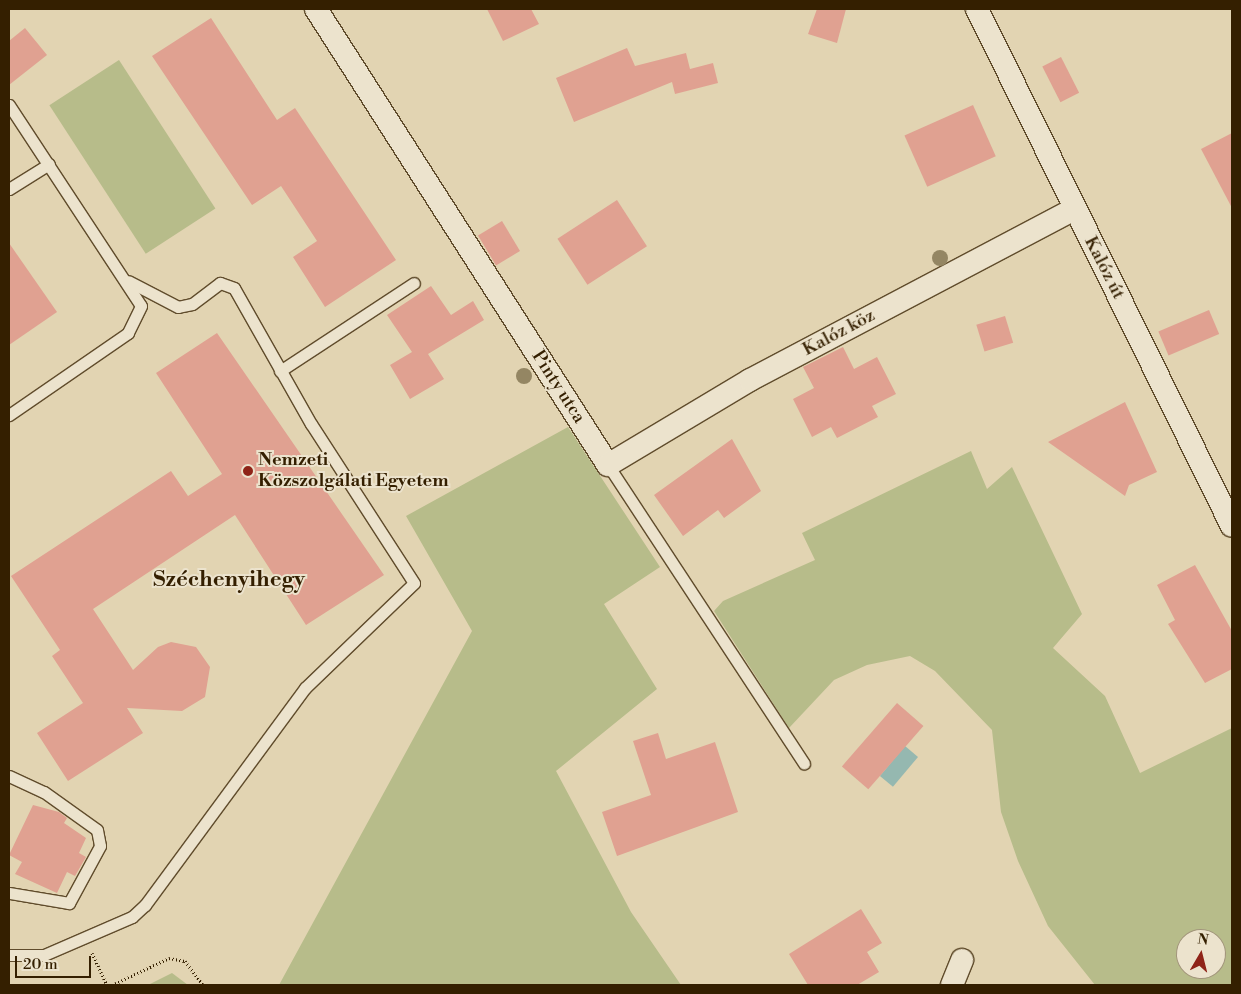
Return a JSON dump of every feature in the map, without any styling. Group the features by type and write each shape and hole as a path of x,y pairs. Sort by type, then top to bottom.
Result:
{"street":[{"name":"Pinty utca","path":"316,9 608,465"},
{"name":"Kalóz út","path":"976,9 1232,526"},
{"name":"Kalóz köz","path":"608,465 750,380 1075,209"},
{"path":"952,985 962,960"}],"lane":[{"path":"9,105 50,164 104,253 128,282 141,306 128,333 9,416"},
{"path":"9,189 50,164"},
{"path":"9,955 44,955 85,939 132,917 153,898 244,766 305,688 414,583 280,371 244,301 228,283 213,286 184,307 166,304 128,282"},
{"path":"280,371 414,283"},
{"name":"Pinty utca","path":"608,465 804,763"},
{"path":"9,776 44,792 98,830 100,846 69,904 9,893"}],"path":[{"path":"85,939 107,985"},
{"path":"112,985 169,958 185,961 203,985"}],"green space":[{"path":"119,60 215,208 146,254 49,105"},
{"path":"568,427 660,567 604,604 657,689 556,771 631,912 681,985 279,985 472,631 406,516"},
{"path":"971,451 987,489 1012,467 1082,614 1053,648 1105,696 1140,773 1232,728 1232,985 1095,985 1048,926 1018,861 1001,812 992,730 935,671 910,656 867,665 834,680 789,728 714,611 723,601 815,560 802,533"},
{"path":"172,973 188,985 148,985"}],"water":[{"path":"905,746 918,757 893,787 880,776"}],"building":[{"path":"487,9 531,9 539,24 503,41"},
{"path":"817,9 846,9 837,43 808,34"},
{"path":"211,18 277,120 295,108 396,260 325,307 293,257 317,241 281,186 252,205 152,56"},
{"path":"25,28 47,55 9,85 9,41"},
{"path":"627,48 635,66 686,53 690,69 713,63 718,83 675,94 672,82 574,122 556,78"},
{"path":"1061,57 1079,93 1060,102 1042,67"},
{"path":"973,105 996,156 927,187 904,136"},
{"path":"1232,133 1232,208 1201,149"},
{"path":"617,200 647,246 587,285 557,239"},
{"path":"502,221 520,251 496,265 478,235"},
{"path":"9,243 57,312 9,345"},
{"path":"431,286 451,315 473,301 484,320 428,354 444,379 410,399 390,365 412,352 387,315"},
{"path":"1209,310 1219,334 1169,355 1158,331"},
{"path":"1005,316 1013,343 984,352 976,325"},
{"path":"217,333 384,575 306,625 235,515 93,609 133,670 158,647 171,642 196,647 210,667 205,697 182,711 127,708 143,733 68,781 37,733 83,703 52,656 60,650 11,576 171,471 188,496 222,474 156,373"},
{"path":"843,347 854,369 877,357 896,394 872,406 878,417 837,438 831,427 812,437 793,399 814,388 803,367"},
{"path":"1125,402 1157,472 1129,485 1125,496 1048,442"},
{"path":"732,439 761,491 724,518 718,510 683,536 654,495"},
{"path":"1195,565 1232,631 1232,669 1205,683 1168,624 1175,620 1157,585"},
{"path":"897,703 923,726 868,789 842,766"},
{"path":"658,733 666,759 715,742 738,812 617,856 602,812 651,795 633,741"},
{"path":"33,805 59,812 67,818 64,823 86,838 79,853 86,857 75,876 67,872 57,893 15,874 22,862 9,855"},
{"path":"861,909 882,943 867,952 879,972 857,985 808,985 789,954"}],"place":[{"name":"Nemzeti Közszolgálati Egyetem","path":"248,471"}],"district":[{"name":"Széchenyihegy","path":"229,580"}]}
